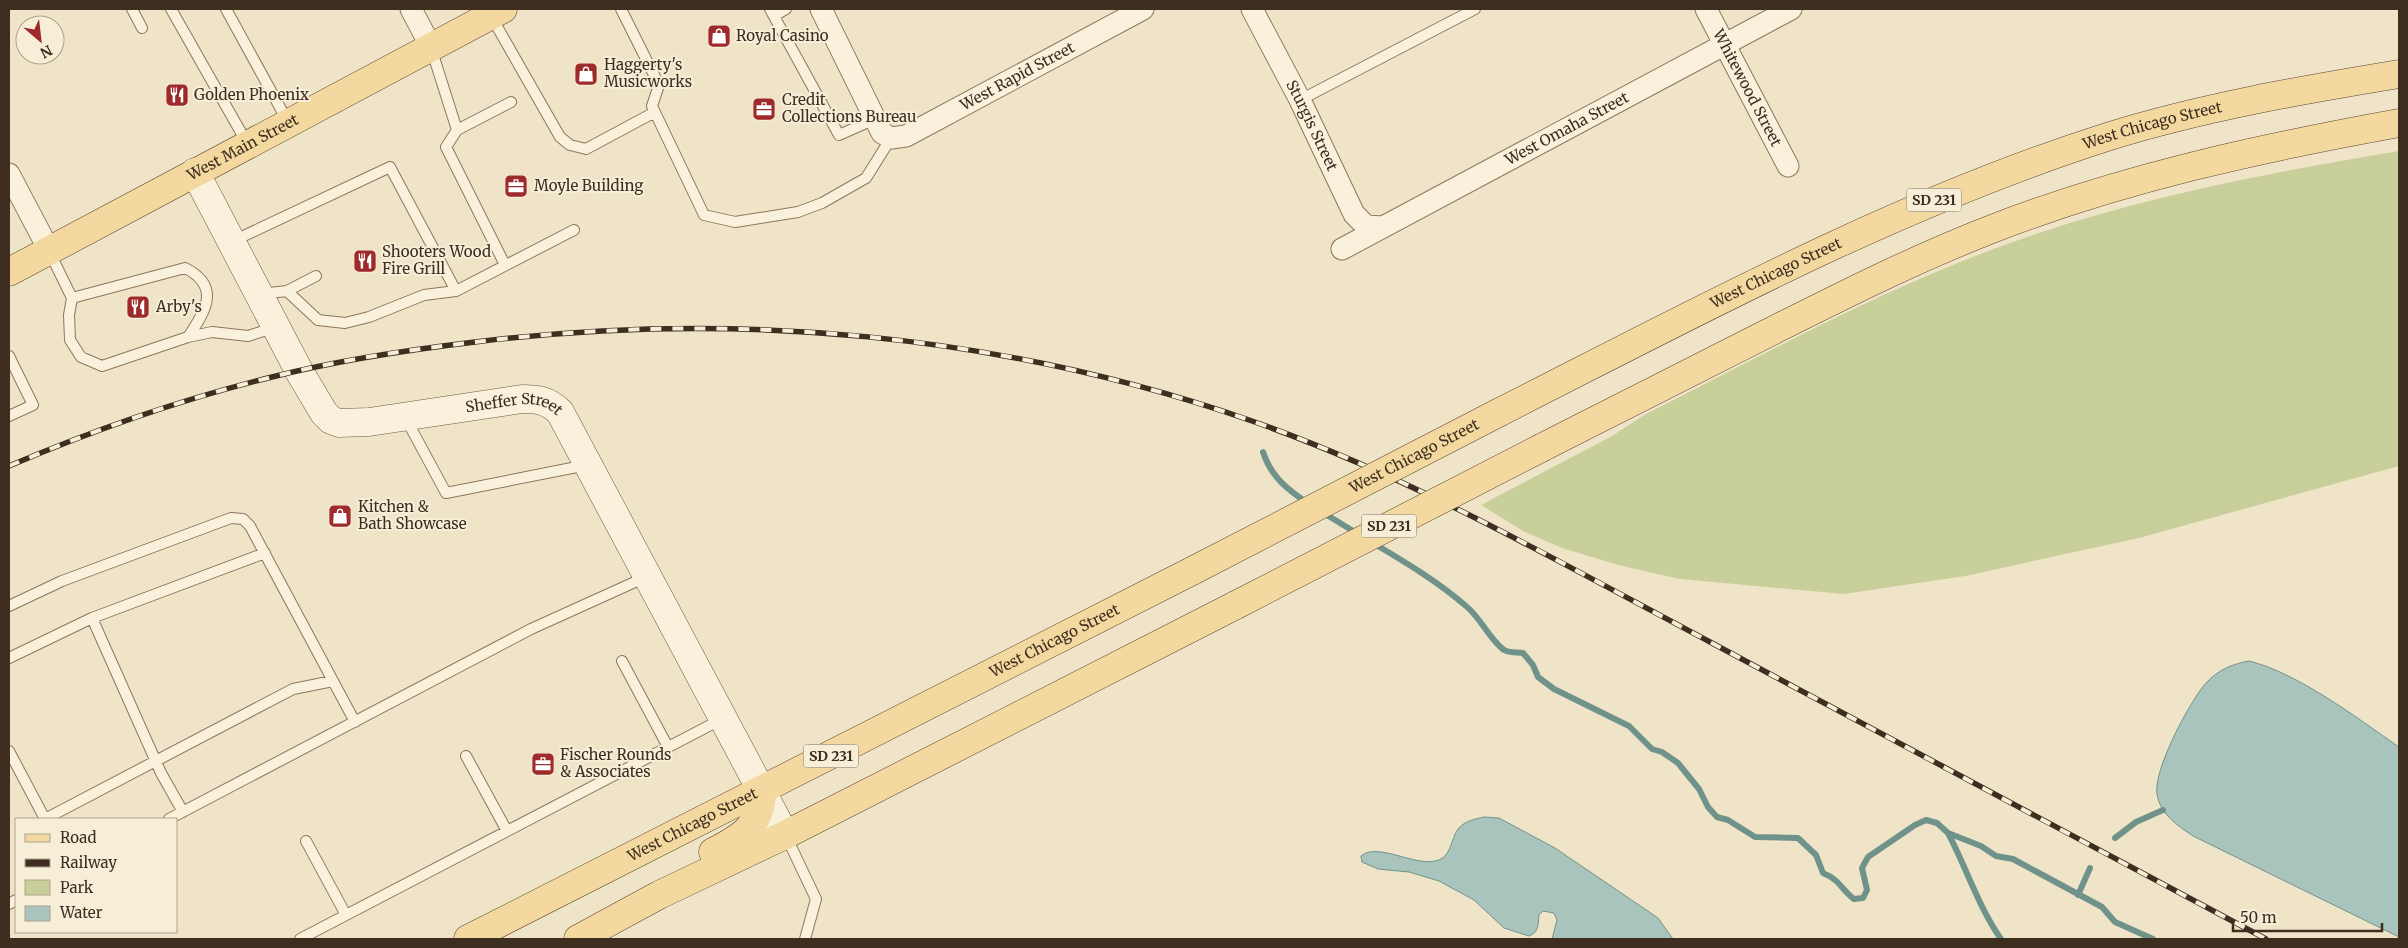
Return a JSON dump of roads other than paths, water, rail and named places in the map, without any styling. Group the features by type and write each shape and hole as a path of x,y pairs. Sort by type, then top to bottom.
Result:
{"main road":[{"name":"West Main Street","path":"9,272 497,12"},
{"name":"West Chicago Street","path":"468,939 762,791 1500,412 1788,266 1862,231 1982,181 2112,136 2181,117 2333,85 2399,74"},
{"path":"2324,137 2399,112"},
{"name":"SD 231","path":"585,938 659,895 785,835 1236,605 1542,446 1889,273 1994,228 2111,188 2184,168 2324,137 2399,123"},
{"path":"585,938 652,883 739,839 754,823 761,806 762,791"}],"street":[{"path":"410,9 431,47"},
{"path":"821,9 882,133 890,138"},
{"name":"West Rapid Street","path":"890,138 906,136 1143,9"},
{"name":"Sturgis Street","path":"1252,9 1300,100 1354,214 1366,226 1383,226"},
{"name":"Whitewood Street","path":"1706,9 1788,166"},
{"name":"West Omaha Street","path":"1342,249 1791,9"},
{"name":"Sheffer Street","path":"196,172 317,402 331,420 339,423 353,423 503,401 538,399 550,403 560,412 785,835"},
{"path":"9,174 49,250"}],"lane":[{"path":"132,9 142,28"},
{"path":"171,9 247,144"},
{"path":"226,9 288,123"},
{"path":"621,9 659,85 652,106 704,215 735,222 798,212 822,203 866,178 890,138"},
{"path":"786,9 772,12 839,135 875,118"},
{"path":"1300,100 1475,9"},
{"path":"497,12 560,137 570,145 586,149 655,112"},
{"path":"431,47 457,130"},
{"path":"505,265 446,147 457,130 511,102"},
{"path":"232,242 390,166 456,291"},
{"path":"286,291 318,320 345,323 369,317 424,295 456,291 574,230"},
{"path":"49,250 72,298 69,316 70,340 81,357 102,366 188,337 212,332 248,336 277,326"},
{"path":"72,298 185,268 199,275 207,292 205,312 188,337"},
{"path":"260,294 286,291 316,276"},
{"path":"9,356 33,405 9,416"},
{"path":"404,416 446,493 588,465"},
{"path":"9,606 62,581 231,518 243,519 250,526 265,553 355,722"},
{"path":"9,658 92,618 265,553"},
{"path":"171,818 531,629 647,576"},
{"path":"92,618 156,760 183,812"},
{"path":"622,661 668,747"},
{"path":"47,818 293,689 333,681"},
{"path":"300,939 723,718"},
{"path":"9,751 44,818"},
{"path":"466,756 507,831"},
{"path":"785,835 816,900 805,939"},
{"path":"306,841 346,915"}],"water":[{"path":"2249,661 2287,675 2307,686 2346,710 2399,747 2399,937 2193,836 2165,813 2157,794 2157,783 2167,753 2182,720 2199,692 2215,674 2231,666"},
{"path":"1484,817 1499,818 1555,848 1658,918 1673,939 1552,939 1557,920 1554,913 1543,911 1539,915 1536,930 1529,936 1504,928 1474,900 1439,881 1409,872 1378,869 1362,862 1361,856 1368,852 1386,853 1426,862 1441,859 1448,852 1456,832 1461,826"}],"waterway":[{"path":"1263,452 1266,461 1281,482 1309,504"},
{"path":"1322,512 1358,534"},
{"path":"1373,543 1444,588 1476,616 1504,650 1523,653 1533,665 1538,677 1554,689 1629,726 1652,749 1662,752 1678,763 1699,789 1708,807 1717,817 1728,820 1755,837 1798,838 1816,855 1823,873 1837,882 1854,899 1863,898 1867,890 1862,868 1868,857 1915,825 1926,820 1937,823 1948,833 1981,846 1996,856 2013,859 2102,907 2115,922 2153,939"},
{"path":"2115,838 2136,822 2163,810"},
{"path":"1948,833 1979,900 2001,939"},
{"path":"2078,895 2090,868"}],"railway":[{"path":"9,466 106,428 172,405 238,386 297,371 373,356 475,342 573,333 672,329 770,330 868,337 965,349 1062,367 1158,391 1252,421 1312,443 1428,495 1542,552 2266,939"}],"place":[{"name":"Royal Casino","path":"719,36"},
{"name":"Haggerty's Musicworks","path":"586,74"},
{"name":"Golden Phoenix","path":"177,95"},
{"name":"Credit Collections Bureau","path":"764,109"},
{"name":"Moyle Building","path":"516,186"},
{"name":"Shooters Wood Fire Grill","path":"365,261"},
{"name":"Arby's","path":"138,307"},
{"name":"Kitchen & Bath Showcase","path":"340,516"},
{"name":"Fischer Rounds & Associates","path":"543,764"}]}
